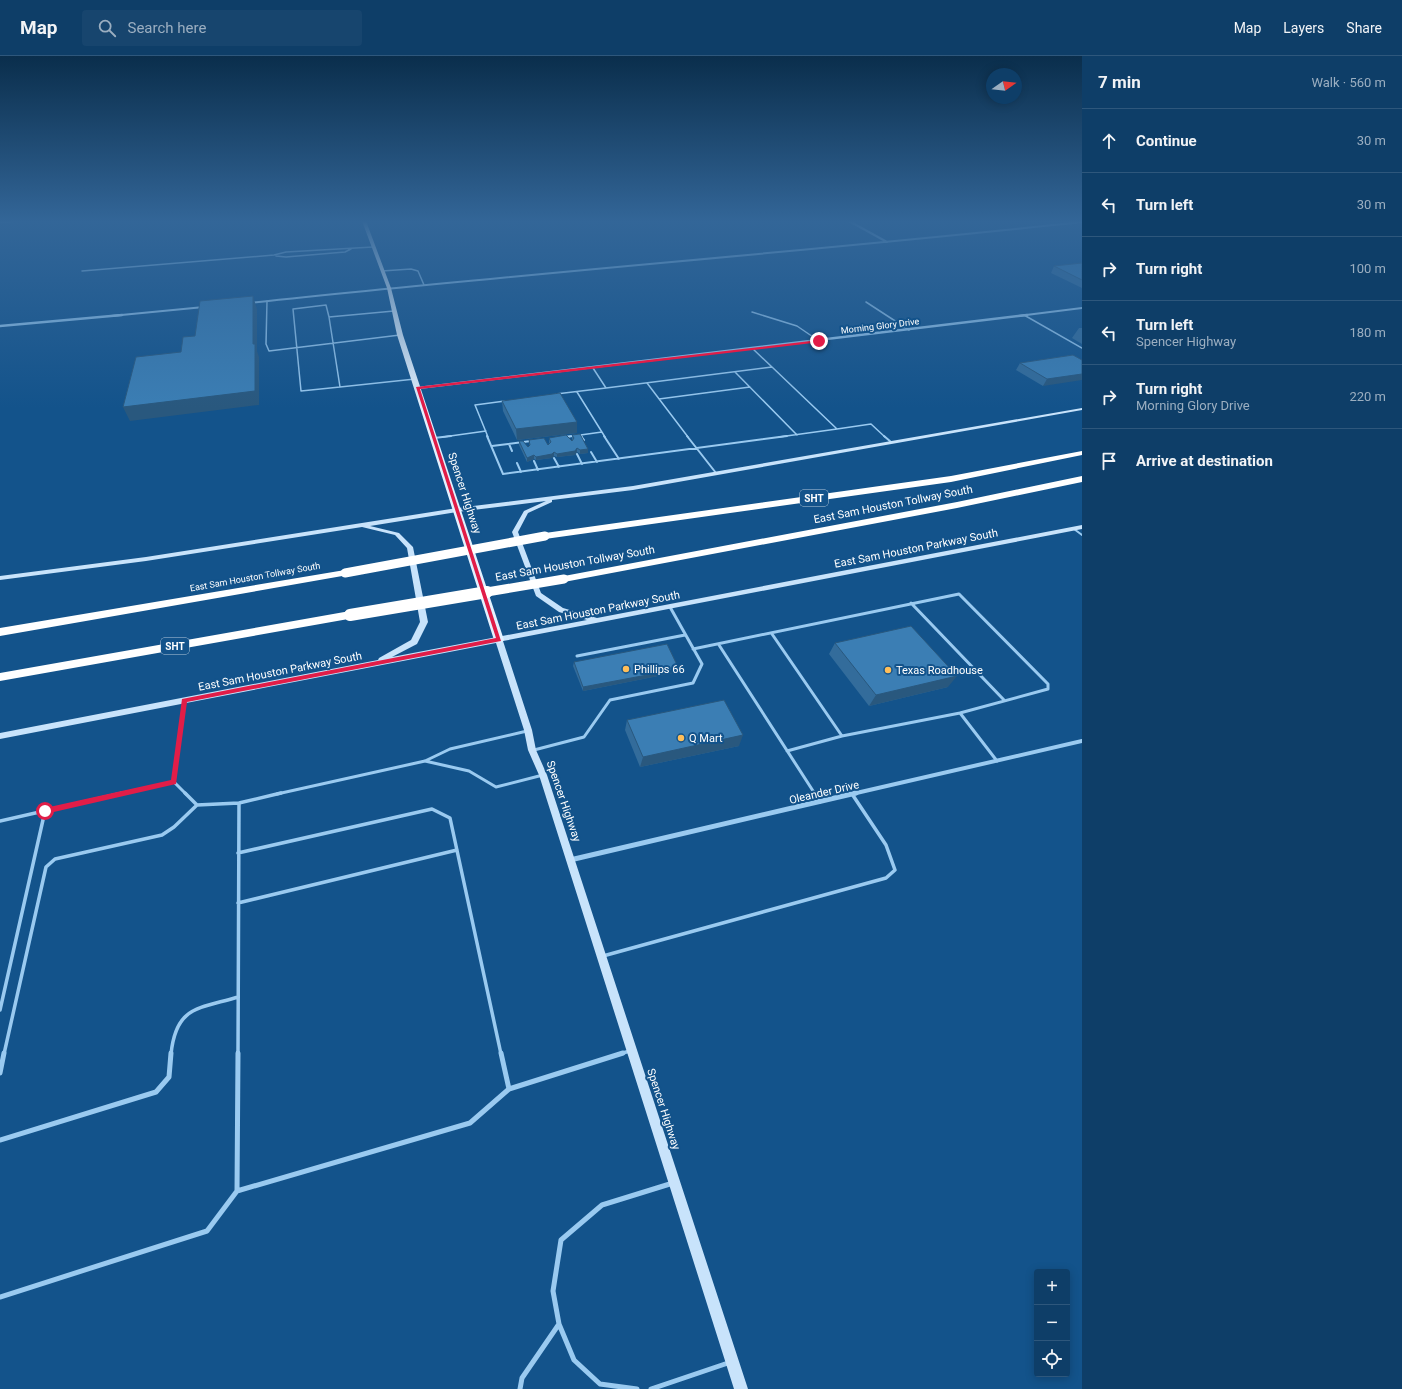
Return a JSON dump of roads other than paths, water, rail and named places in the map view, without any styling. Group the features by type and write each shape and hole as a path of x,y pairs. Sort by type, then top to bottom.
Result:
{"highway":[{"name":"East Sam Houston Tollway South","path":"0,632 345,573 545,536 951,479 1082,453"},
{"name":"East Sam Houston Tollway South","path":"0,677 564,579 950,507 1082,479"}],"main road":[{"name":"Spencer Highway","path":"387,283 400,335 528,730 532,750 543,775 741,1389"},
{"path":"0,578 146,559 457,510 633,488 1082,409"},
{"path":"558,497 526,512 515,532 538,594 561,610 597,621"},
{"path":"363,525 397,534 410,547 424,622 414,642 376,663"},
{"name":"East Sam Houston Parkway South","path":"0,736 1082,527"}],"street":[{"path":"244,303 444,283"},
{"path":"0,326 206,307"},
{"name":"Morning Glory Drive","path":"418,388 753,349 1082,308"},
{"name":"Oleander Drive","path":"570,860 1082,741"}],"lane":[{"path":"267,301 266,344 269,351 400,335"},
{"path":"866,302 909,330"},
{"path":"340,387 326,305 293,309 301,392 415,379"},
{"path":"329,317 394,311"},
{"path":"752,312 797,326 806,330 819,341"},
{"path":"1024,315 1082,348"},
{"path":"753,349 837,429"},
{"path":"593,368 606,388"},
{"path":"554,395 772,368"},
{"path":"735,372 797,435"},
{"path":"647,383 716,473"},
{"path":"659,399 750,387"},
{"path":"577,392 619,459"},
{"path":"507,401 476,404 504,474 871,424 891,442"},
{"path":"434,438 486,431"},
{"path":"560,437 602,432"},
{"path":"581,435 584,440"},
{"path":"567,436 570,442"},
{"path":"492,446 538,440"},
{"path":"525,442 528,448"},
{"path":"509,444 512,451"},
{"path":"591,452 597,462"},
{"path":"577,454 582,464"},
{"path":"554,458 559,467"},
{"path":"534,461 538,470"},
{"path":"517,463 521,472"},
{"path":"1074,529 1082,535"},
{"path":"693,649 719,645 959,594 1048,684 1048,689 960,713 842,736 787,751"},
{"path":"911,603 1004,700"},
{"path":"532,750 584,737 610,700 693,683 702,664 670,607"},
{"path":"772,634 842,736"},
{"path":"577,656 685,635"},
{"path":"719,645 820,802"},
{"path":"174,782 184,700"},
{"path":"960,713 997,761"},
{"path":"0,1073 46,867 55,859 162,835 174,827 197,805 238,803 425,761 450,749 528,730"},
{"path":"425,761 469,771 496,787 543,775"},
{"path":"174,782 197,805"},
{"path":"0,821 174,782"},
{"path":"601,956 734,921 886,878 895,870 886,845 852,794"},
{"path":"237,1191 238,803"},
{"path":"238,853 432,809 450,818 509,1089"},
{"path":"0,1010 45,811"},
{"path":"238,903 457,850"},
{"path":"0,1140 156,1092 169,1077 172,1036 183,1017 197,1009 238,997"},
{"path":"0,1297 206,1231 237,1191 470,1123 509,1089 632,1050"},
{"path":"637,1389 600,1384 574,1360 559,1324 553,1291 561,1240 602,1205 674,1182"},
{"path":"520,1389 522,1378 559,1324"},
{"path":"650,1389 732,1362"}],"place":[{"name":"Phillips 66","path":"626,669"},
{"name":"Texas Roadhouse","path":"888,670"},
{"name":"Q Mart","path":"681,738"}]}
